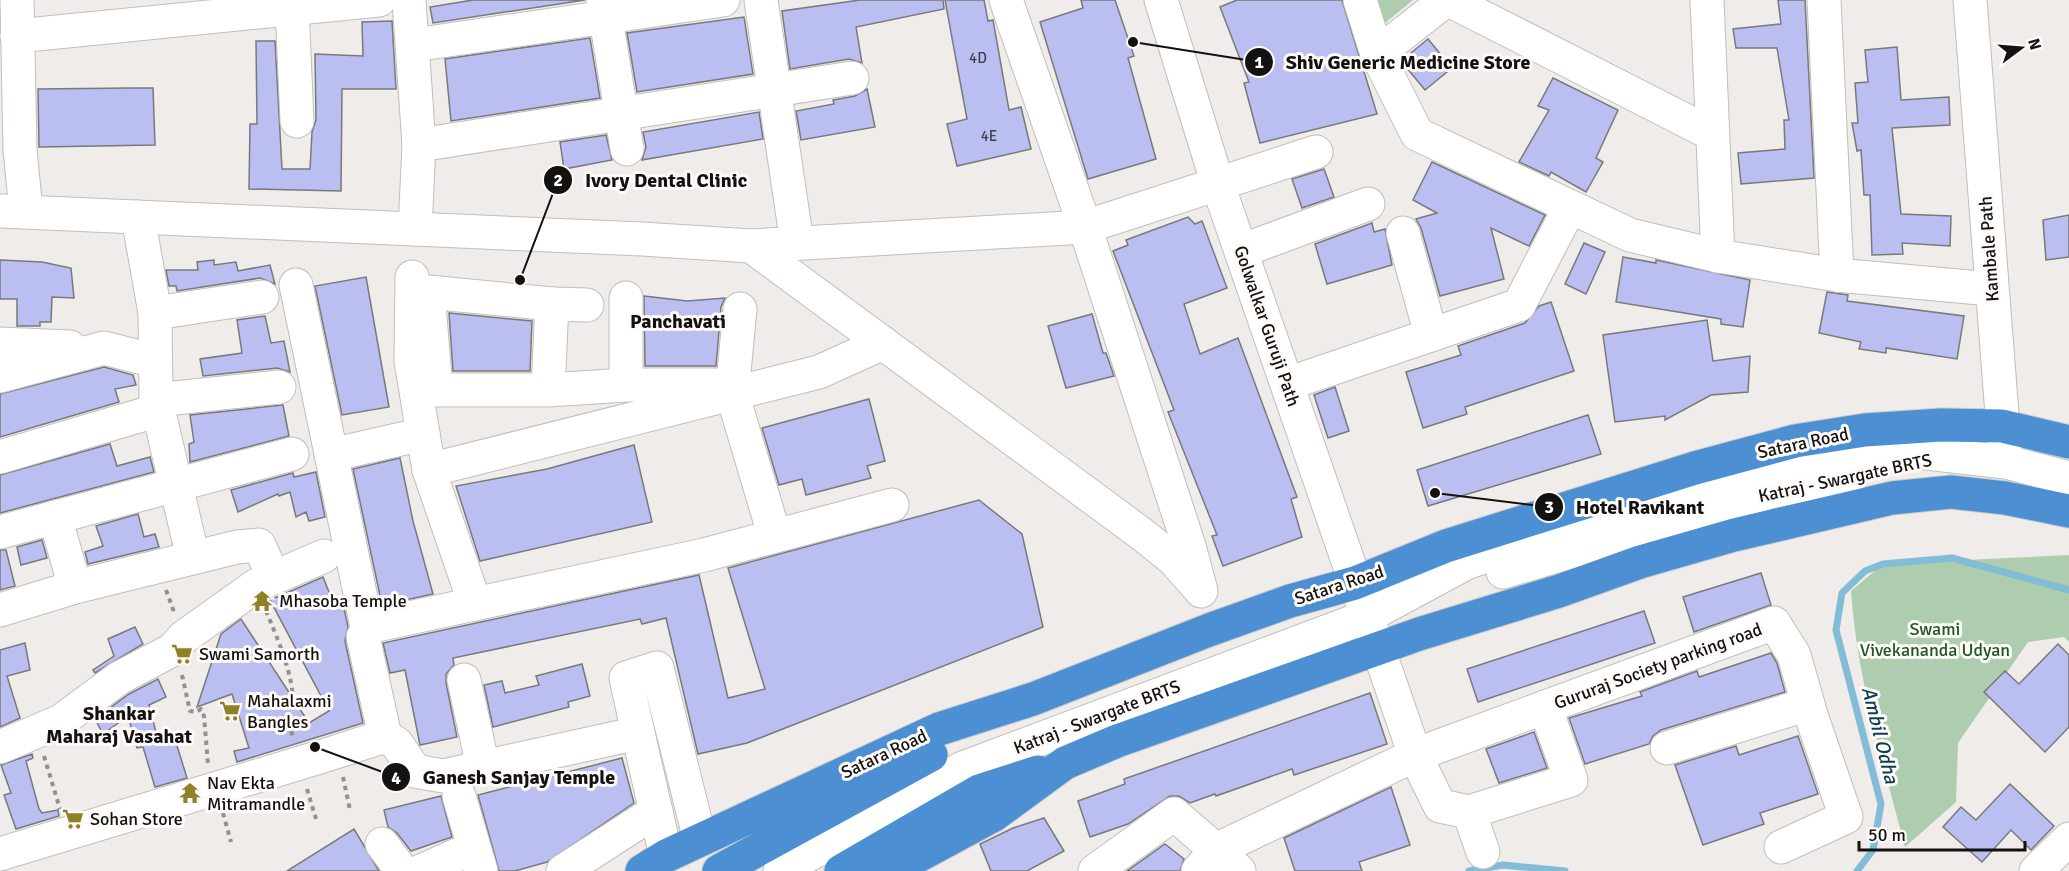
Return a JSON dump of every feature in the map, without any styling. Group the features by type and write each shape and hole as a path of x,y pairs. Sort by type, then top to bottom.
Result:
{"highway":[{"name":"Satara Road","path":"654,864 700,840 939,729 1033,699 1290,601 1355,583 1446,546 1695,468 1795,441 1865,430 1941,425 2002,426 2069,442"},
{"path":"841,871 979,791 1065,763 1117,741 1377,650 1640,562 1786,522 1892,498 1951,492 2005,498 2069,511"},
{"path":"719,871 1033,699"},
{"path":"890,871 994,815 1065,763"}],"street":[{"path":"17,0 10,150 13,211 751,246 1085,227 1316,152"},
{"path":"17,36 379,0"},
{"path":"410,0 419,145 415,229"},
{"path":"414,45 604,9 723,0"},
{"path":"760,0 797,243"},
{"name":"Golwalkar Guruji Path","path":"1161,0 1218,185 1377,650"},
{"path":"1360,0 1377,54 1417,134 1630,235 1718,256 1837,275 1991,289"},
{"path":"1377,54 1448,0 1712,134"},
{"path":"1707,0 1718,256"},
{"path":"1824,0 1837,275"},
{"name":"Kambale Path","path":"1971,0 1991,289 2006,462 2005,498"},
{"path":"1012,1 1189,546 1209,630"},
{"path":"292,8 297,121"},
{"path":"604,9 627,150"},
{"path":"419,145 852,78"},
{"path":"1241,251 1368,204"},
{"path":"1287,384 1520,305 1570,207"},
{"path":"138,217 155,313 158,405 193,558"},
{"path":"1403,233 1431,336"},
{"path":"751,246 1143,535 1174,560 1201,591"},
{"path":"412,278 411,361 429,470 475,604"},
{"path":"296,285 367,627 704,555 774,534 892,505"},
{"path":"587,305 552,304 428,292 436,390 548,390 627,384 732,389"},
{"path":"155,313 262,297"},
{"path":"626,298 627,384"},
{"path":"548,390 552,304"},
{"path":"740,309 732,389 774,534"},
{"path":"429,470 732,389 819,372 883,343"},
{"path":"0,344 104,348 155,361"},
{"path":"0,376 104,348"},
{"path":"0,458 158,405 279,387"},
{"path":"331,455 423,434"},
{"name":"Katraj - Swargate BRTS","path":"780,871 963,768 1366,617 1425,587 1466,562 1753,469 1804,460 1899,450 2006,462 2069,478"},
{"path":"0,532 292,454"},
{"path":"55,517 75,587"},
{"path":"0,610 75,587 193,558 259,545 265,580"},
{"path":"0,747 61,721 119,678 172,650 184,637 265,580 324,556"},
{"name":"Gururaj Society parking road","path":"1217,864 1415,755 1774,623 1794,655 1846,817 1781,847"},
{"path":"363,637 385,736 397,744 415,771 443,776 638,733"},
{"path":"1377,650 1415,755 1440,806 1469,812 1571,780 1545,707"},
{"path":"654,864 656,811 626,678 657,668 700,840"},
{"path":"464,680 483,767"},
{"path":"1667,748 1808,704"},
{"path":"0,854 385,736"},
{"path":"421,871 469,863 459,796"},
{"path":"563,871 656,811"},
{"path":"1469,812 1486,861"},
{"path":"1095,871 1174,814 1217,864"},
{"path":"2036,871 2069,838"},
{"path":"382,844 402,871"}],"path":[{"path":"265,580 292,687 291,715 288,719 299,763"},
{"path":"172,650 176,653 190,711 196,712 201,709 204,716 208,770 217,788"},
{"path":"35,733 58,802 65,833"}],"green space":[{"path":"1377,0 1413,0 1385,23"},
{"name":"Swami Vivekananda Udyan","path":"2069,555 2069,642 2064,637 2028,642 1958,743 1956,802 1905,847 1865,688 1851,591 1883,564"}],"building":[{"path":"473,0 585,0 433,23 430,7"},
{"path":"860,0 943,0 944,9 856,27 862,63 849,59 790,69 782,11"},
{"path":"945,0 984,0 988,21 993,20 1009,110 1021,107 1031,149 957,166 947,124 967,119"},
{"path":"1081,0 1115,0 1134,56 1128,58 1156,159 1088,179 1040,22 1083,8"},
{"path":"1237,0 1342,0 1377,114 1260,143 1244,83 1249,82 1220,7"},
{"path":"1778,0 1805,0 1814,178 1741,184 1738,153 1785,149 1784,120 1789,120 1777,48 1736,48 1733,29 1781,24"},
{"path":"744,17 753,74 637,92 627,33"},
{"path":"392,21 396,89 342,89 341,191 249,189 250,124 257,124 256,41 275,41 282,169 310,169 312,132 316,120 315,54 363,56 362,22"},
{"path":"590,38 600,98 451,121 445,59"},
{"path":"1428,39 1452,68 1425,90 1401,61"},
{"path":"1897,47 1901,100 1949,97 1950,125 1892,128 1901,214 1951,216 1950,246 1902,243 1903,254 1872,255 1870,195 1864,195 1861,150 1857,151 1852,123 1858,123 1855,83 1868,82 1865,50"},
{"path":"1553,78 1618,110 1596,158 1603,162 1586,192 1551,172 1549,176 1519,162 1549,110 1538,106"},
{"path":"153,88 155,145 39,147 38,89"},
{"path":"867,89 875,127 801,140 796,111 834,104 833,100 855,96"},
{"path":"759,112 763,139 642,160 646,147 643,132"},
{"path":"606,135 612,160 564,169 560,142"},
{"path":"1432,162 1545,215 1529,246 1491,228 1504,279 1440,296 1421,228 1416,219 1437,213 1413,200"},
{"path":"1324,169 1334,197 1302,208 1292,179"},
{"path":"2069,215 2069,257 2046,260 2043,220"},
{"path":"1188,217 1195,224 1202,221 1227,288 1184,304 1200,354 1238,338 1297,497 1291,499 1302,537 1223,566 1212,536 1217,535 1168,412 1174,410 1113,251 1128,245 1126,240"},
{"path":"1372,223 1374,232 1385,229 1392,265 1327,284 1315,244"},
{"path":"1584,243 1605,252 1586,294 1565,284"},
{"path":"1623,257 1656,263 1656,260 1750,280 1743,327 1721,324 1721,319 1616,302"},
{"path":"0,260 42,262 71,268 74,298 52,297 51,322 40,322 40,326 17,326 17,299 0,299"},
{"path":"214,260 214,265 236,262 238,271 270,265 275,284 260,278 177,291 176,286 169,286 166,270 198,270 197,262"},
{"path":"366,277 389,407 342,415 315,286"},
{"path":"1827,292 1848,295 1847,301 1964,316 1957,359 1886,348 1886,353 1859,349 1861,342 1819,333"},
{"path":"644,296 687,301 725,298 721,307 716,366 645,366"},
{"path":"1551,302 1574,371 1465,407 1467,414 1423,428 1406,372 1461,355 1458,346 1525,323 1539,306"},
{"path":"449,313 532,321 530,371 453,371"},
{"path":"1092,314 1103,353 1106,353 1114,376 1066,388 1048,326"},
{"path":"265,316 271,343 284,341 290,372 277,368 203,376 200,359 242,353 237,320"},
{"path":"1707,320 1713,361 1750,356 1748,392 1711,395 1665,420 1665,416 1615,422 1603,335"},
{"path":"104,367 133,375 136,385 115,389 119,402 0,437 0,394"},
{"path":"1335,387 1349,431 1328,438 1314,395"},
{"path":"869,399 885,461 867,466 871,478 806,495 802,479 779,485 762,428"},
{"path":"283,405 289,436 190,462 189,444 194,442 190,415"},
{"path":"1588,415 1601,454 1428,506 1417,470"},
{"path":"110,444 117,466 150,457 154,472 0,513 0,475"},
{"path":"634,445 652,522 480,561 456,486 547,469"},
{"path":"400,458 413,521 433,594 382,605 353,469"},
{"path":"316,472 325,517 309,521 306,512 296,517 290,492 279,496 278,494 238,512 231,490 293,473 294,477"},
{"path":"979,500 1022,534 1043,627 747,743 698,754 666,618 642,624 640,619 453,658 454,665 446,674 446,683 457,737 420,745 405,670 390,673 383,643 699,575 728,698 765,689 728,568"},
{"path":"138,514 144,537 155,534 159,547 88,564 85,552 103,546 96,526"},
{"path":"42,540 47,558 21,565 17,547"},
{"path":"0,550 6,550 15,586 0,590"},
{"path":"1761,573 1771,605 1694,632 1683,597"},
{"path":"323,577 333,602 342,599 348,627 345,641 363,723 237,762 234,751 249,748 232,694 197,707 221,634 241,619 309,723 329,711 270,600"},
{"path":"1644,611 1655,643 1478,702 1467,669"},
{"path":"135,627 143,644 95,673 93,670 114,656 108,639"},
{"path":"25,643 30,670 7,676 20,718 0,727 0,650"},
{"path":"2058,644 2069,655 2069,727 2045,752 1984,692 2005,671 2019,684"},
{"path":"1771,653 1777,663 1785,692 1661,730 1653,736 1649,744 1585,764 1569,718 1642,696 1640,692 1697,671 1699,677"},
{"path":"582,664 590,696 568,702 569,707 493,727 484,685 502,681 505,693 539,685 536,676"},
{"path":"158,679 166,697 149,705 158,740 174,736 187,778 155,787 143,747 137,748 128,716 103,734 95,719 129,694"},
{"path":"1370,693 1387,744 1294,775 1292,769 1190,803 1179,796 1170,796 1128,824 1090,837 1078,801 1125,784 1124,779"},
{"path":"1534,732 1547,768 1499,783 1486,749"},
{"path":"1798,736 1818,794 1760,813 1764,824 1703,845 1675,765 1736,746 1739,755"},
{"path":"32,754 33,758 26,761 39,809 42,813 58,810 59,816 16,829 4,795 11,793 1,765"},
{"path":"622,758 634,803 547,862 515,871 499,871 478,795"},
{"path":"2010,784 2054,826 2031,850 2011,830 1982,862 1943,827 1961,807 1976,820"},
{"path":"1391,787 1410,845 1359,862 1362,871 1295,871 1284,838"},
{"path":"441,796 452,837 411,851 397,833 388,827 384,810"},
{"path":"1044,818 1064,851 1027,871 991,871 980,844 1013,828"},
{"path":"354,829 379,871 287,871"},
{"path":"1165,844 1184,859 1180,871 1127,871"}],"waterway":[{"name":"Ambil Odha","path":"1857,871 1873,850 1881,804 1836,630 1842,593 1865,571 1883,564 1952,558 2069,590"},
{"name":"Ambil Odha","path":"1469,871 1503,865 1565,871"}],"place":[{"name":"Shiv Generic Medicine Store","path":"1133,42"},
{"name":"Ivory Dental Clinic","path":"520,280"},
{"name":"Hotel Ravikant","path":"1435,493"},
{"name":"Mhasoba Temple","path":"262,601"},
{"name":"Swami Samorth","path":"182,654"},
{"name":"Mahalaxmi Bangles","path":"230,711"},
{"name":"Ganesh Sanjay Temple","path":"315,747"},
{"name":"Nav Ekta Mitramandle","path":"190,793"},
{"name":"Sohan Store","path":"73,819"}],"district":[{"name":"Panchavati","path":"678,321"},
{"name":"Shankar Maharaj Vasahat","path":"119,724"}]}
